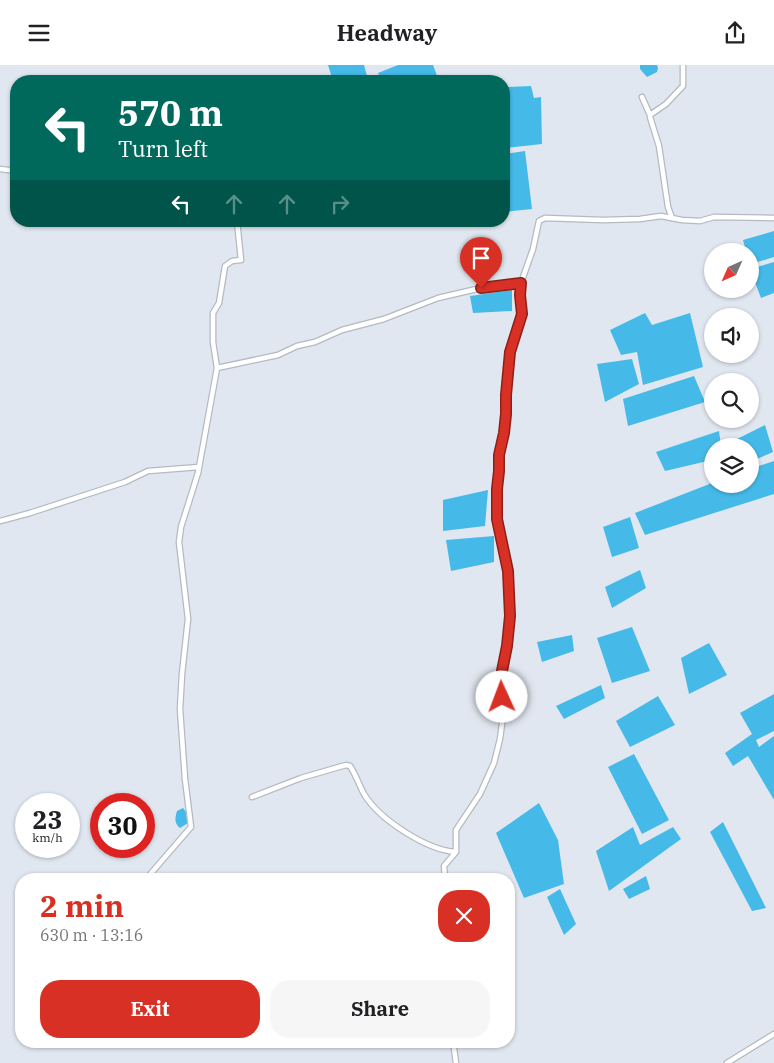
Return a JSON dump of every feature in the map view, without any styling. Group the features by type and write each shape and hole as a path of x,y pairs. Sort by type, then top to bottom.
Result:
{"street":[{"path":"650,115 666,104 683,86 683,65"},
{"path":"642,97 650,115 659,146 668,207 672,218"},
{"path":"445,873 444,866 456,852 456,830 480,794 494,763 500,739 503,716 502,671 510,616 508,571 497,519 499,455 504,433 510,352 522,314 521,283 533,249 539,221 545,218 603,220 640,219 661,216 700,221 714,217 774,218"},
{"path":"151,873 191,827 185,779 180,709 188,619 179,542 181,527 199,467 216,368 213,342 213,313 219,303 225,266 232,261 241,260 238,227"},
{"path":"216,368 278,355 342,330 384,319 438,299 481,288 521,283"},
{"path":"0,521 125,482 148,471 199,467"},
{"path":"252,797 317,772 346,765 350,766 364,793 387,819 410,835 440,849 456,852"},
{"path":"727,1063 774,1034"},
{"path":"454,1048 456,1063"}],"water":[{"path":"328,65 364,65 367,75 331,75"},
{"path":"398,65 433,65 437,75 379,75 378,73"},
{"path":"640,65 657,65 657,72 647,77 640,69"},
{"path":"531,86 534,98 541,97 542,144 510,147 510,87"},
{"path":"525,151 532,209 510,211 510,153"},
{"path":"774,231 774,257 759,262 759,243 744,243 743,240"},
{"path":"774,262 774,293 761,298 759,293 759,266"},
{"path":"512,290 512,311 473,313 470,296"},
{"path":"645,313 652,325 690,313 703,367 643,385 637,352 621,355 610,330"},
{"path":"632,359 639,384 605,402 597,364"},
{"path":"694,376 704,402 628,426 623,399"},
{"path":"765,425 773,452 759,458 759,438 739,438"},
{"path":"719,431 720,438 704,438 704,462 665,471 656,452"},
{"path":"774,461 774,494 645,535 635,513 704,486 704,493 759,493 759,466"},
{"path":"488,490 485,526 443,531 443,500"},
{"path":"630,517 639,548 612,557 603,527"},
{"path":"494,536 494,562 451,571 446,540"},
{"path":"640,570 646,588 612,608 605,587"},
{"path":"632,627 650,671 612,683 597,638"},
{"path":"572,635 574,651 542,662 537,642"},
{"path":"709,643 727,675 689,694 681,658"},
{"path":"601,685 605,698 564,719 556,706"},
{"path":"774,694 774,731 756,740 759,747 774,736 774,800 748,756 733,766 725,753 752,734 740,713"},
{"path":"658,696 675,725 630,747 616,721"},
{"path":"634,754 669,820 642,834 608,767"},
{"path":"539,803 558,840 564,884 524,898 515,873 513,873 496,833"},
{"path":"183,808 187,813 188,823 180,828 176,822 176,816 177,811"},
{"path":"723,822 766,908 752,911 710,832"},
{"path":"633,827 640,845 673,827 681,839 609,891 596,851"},
{"path":"646,876 650,889 629,899 623,889"},
{"path":"560,889 576,924 564,935 547,897"}],"route":[{"path":"481,288 521,283 522,314 510,352 506,414 504,433 500,445 497,489 497,519 508,571 510,616 502,671 502,697"}]}
